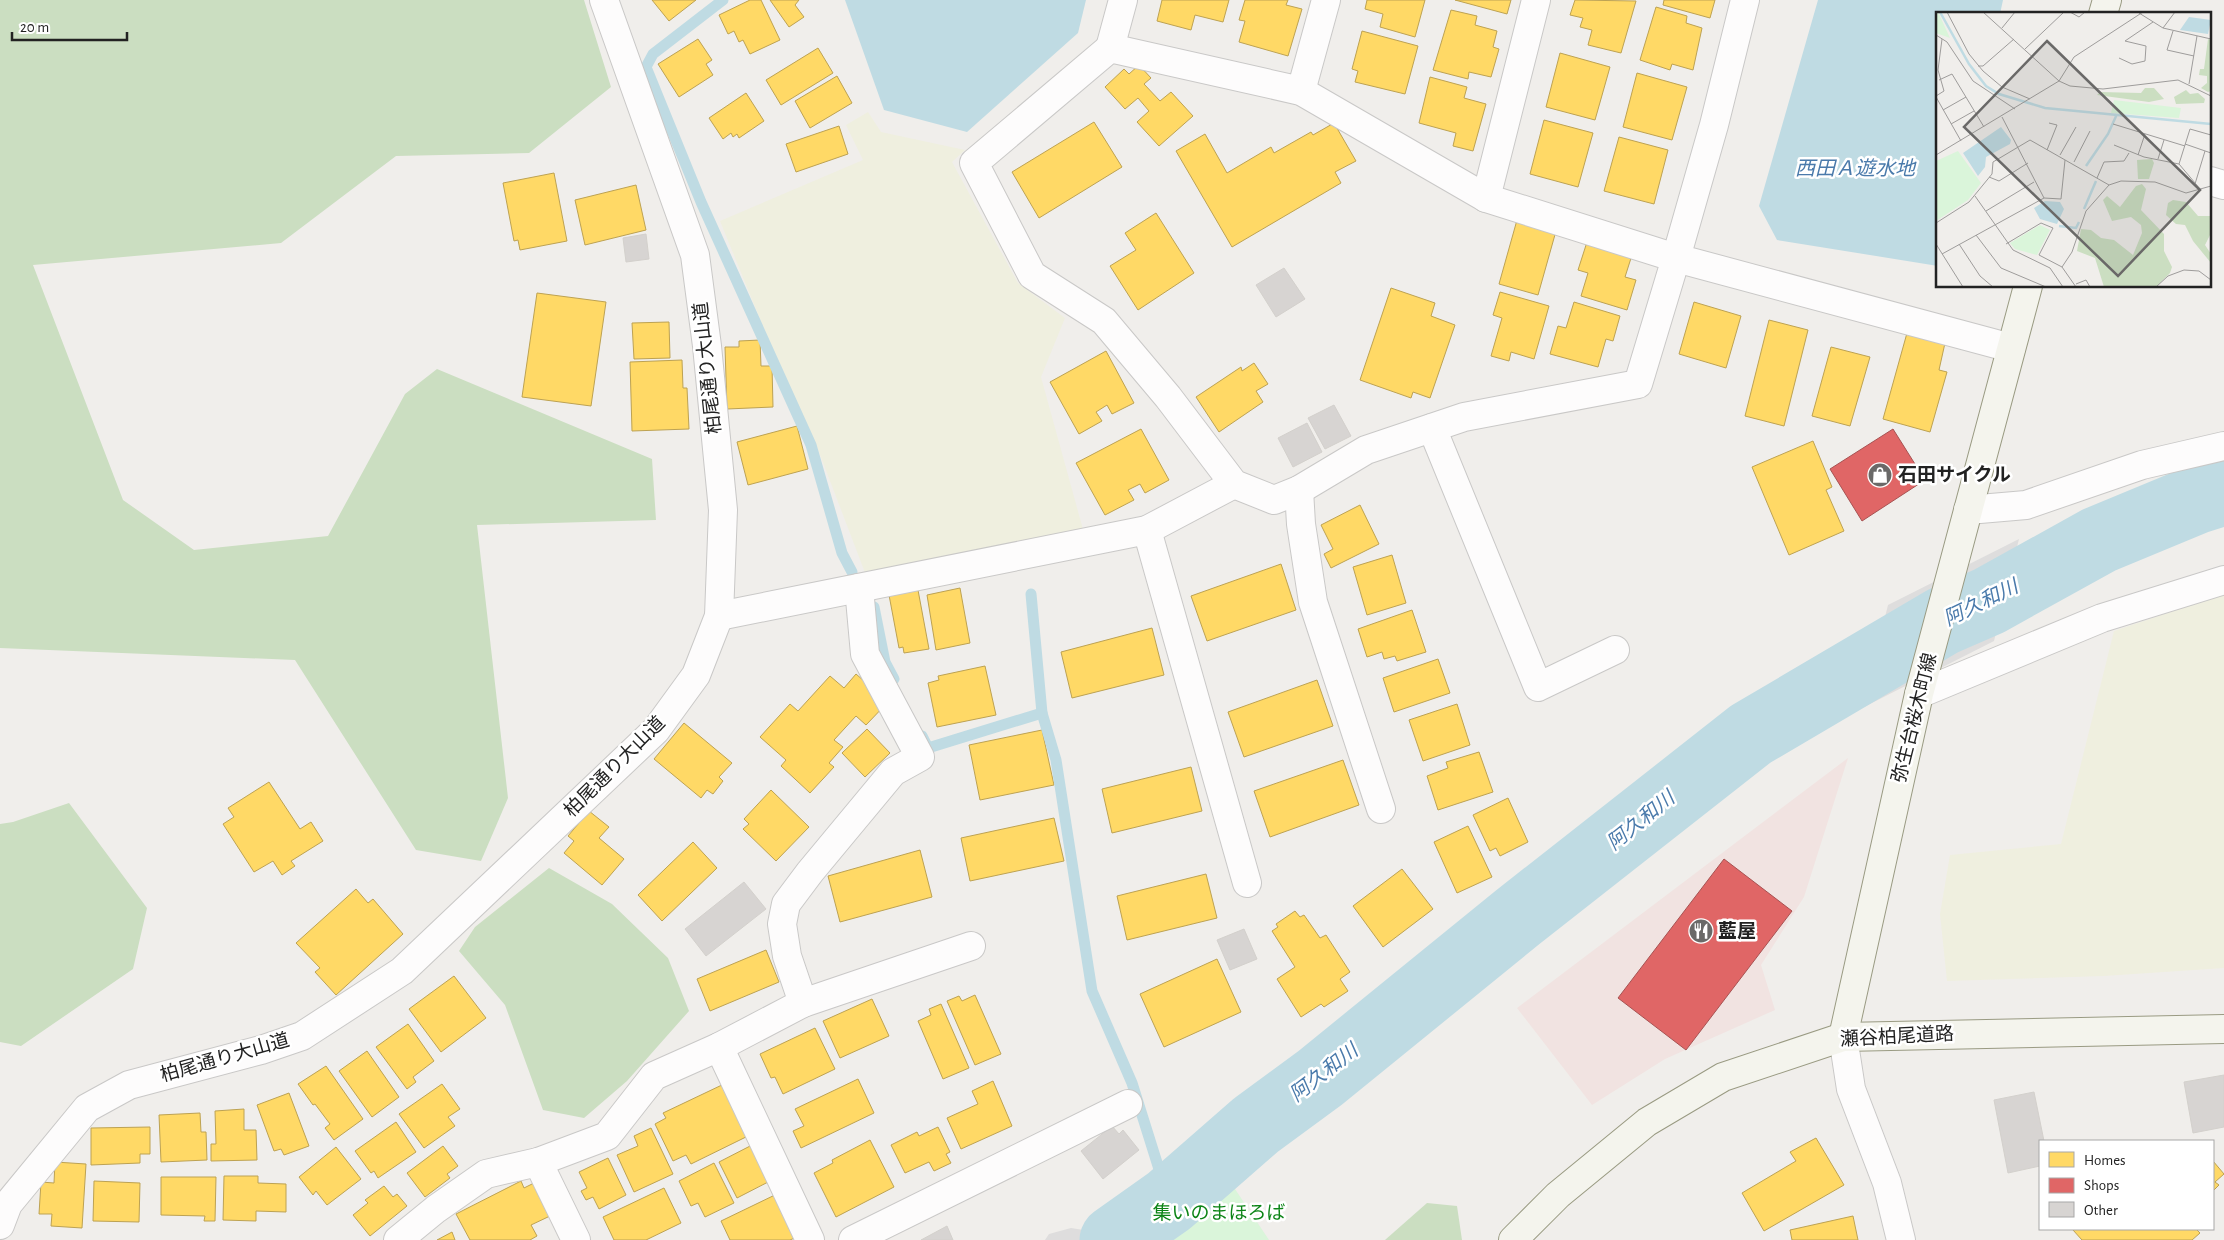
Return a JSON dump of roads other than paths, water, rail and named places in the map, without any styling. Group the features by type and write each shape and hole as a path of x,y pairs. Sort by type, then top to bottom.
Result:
{"main road":[{"name":"弥生台桜木町線","path":"1843,1036 1922,684 2027,288"},
{"name":"瀬谷柏尾道路","path":"1513,1240 1558,1196 1648,1122 1723,1077 1843,1036 2224,1029"}],"street":[{"name":"柏尾通り大山道","path":"0,1225 8,1204 86,1108 129,1085 261,1050 302,1036 402,971 656,730 696,676 719,616 723,510 707,346 695,255 604,0"},
{"path":"1123,0 1110,48 974,163 1032,275 1104,321 1156,382 1234,484 1274,500 1299,490 1366,450 1432,428 1464,418 1638,384 1714,125 1745,0"},
{"path":"1301,91 1326,0"},
{"path":"1486,198 1536,0"},
{"path":"1110,48 1301,91 1486,198 1676,258 2011,348"},
{"path":"1432,428 1538,686 1615,650"},
{"path":"1968,510 2026,505 2142,465 2224,446"},
{"path":"719,616 1146,530 1234,484"},
{"path":"1299,490 1301,524 1313,602 1381,810"},
{"path":"1146,530 1247,883"},
{"path":"1922,684 2102,618 2224,580"},
{"path":"803,1003 786,956 782,924 786,904 810,872 893,772 920,757 865,654 859,588"},
{"path":"398,1240 436,1209 486,1174 538,1162 607,1136 654,1076 719,1047 803,1003 970,946"},
{"path":"1843,1036 1851,1089 1887,1183 1901,1240"},
{"path":"719,1047 810,1240"},
{"path":"853,1240 1128,1104"},
{"path":"538,1162 576,1240"}],"water":[{"path":"845,0 1086,0 1078,33 967,132 884,110"},
{"name":"西田Ａ遊水地","path":"1818,0 2003,0 2000,12 1936,12 1936,266 1777,240 1759,206"}],"waterway":[{"path":"723,0 653,54 646,67 701,202 811,445 842,553 852,572"},
{"name":"阿久和川","path":"1114,1240 1169,1201 1256,1125 1320,1078 1518,917 1751,734 1943,621 1989,601 2099,540 2198,499 2224,491"},
{"path":"1031,594 1042,713 1056,760 1092,991 1132,1083 1169,1201"},
{"path":"874,607 885,662 894,679"},
{"path":"922,736 928,748 1042,713"}],"place":[{"name":"石田サイクル","path":"1880,475"},
{"name":"藍屋","path":"1701,931"}],"park label":[{"name":"集いのまほろば","path":"1219,1213"}]}
